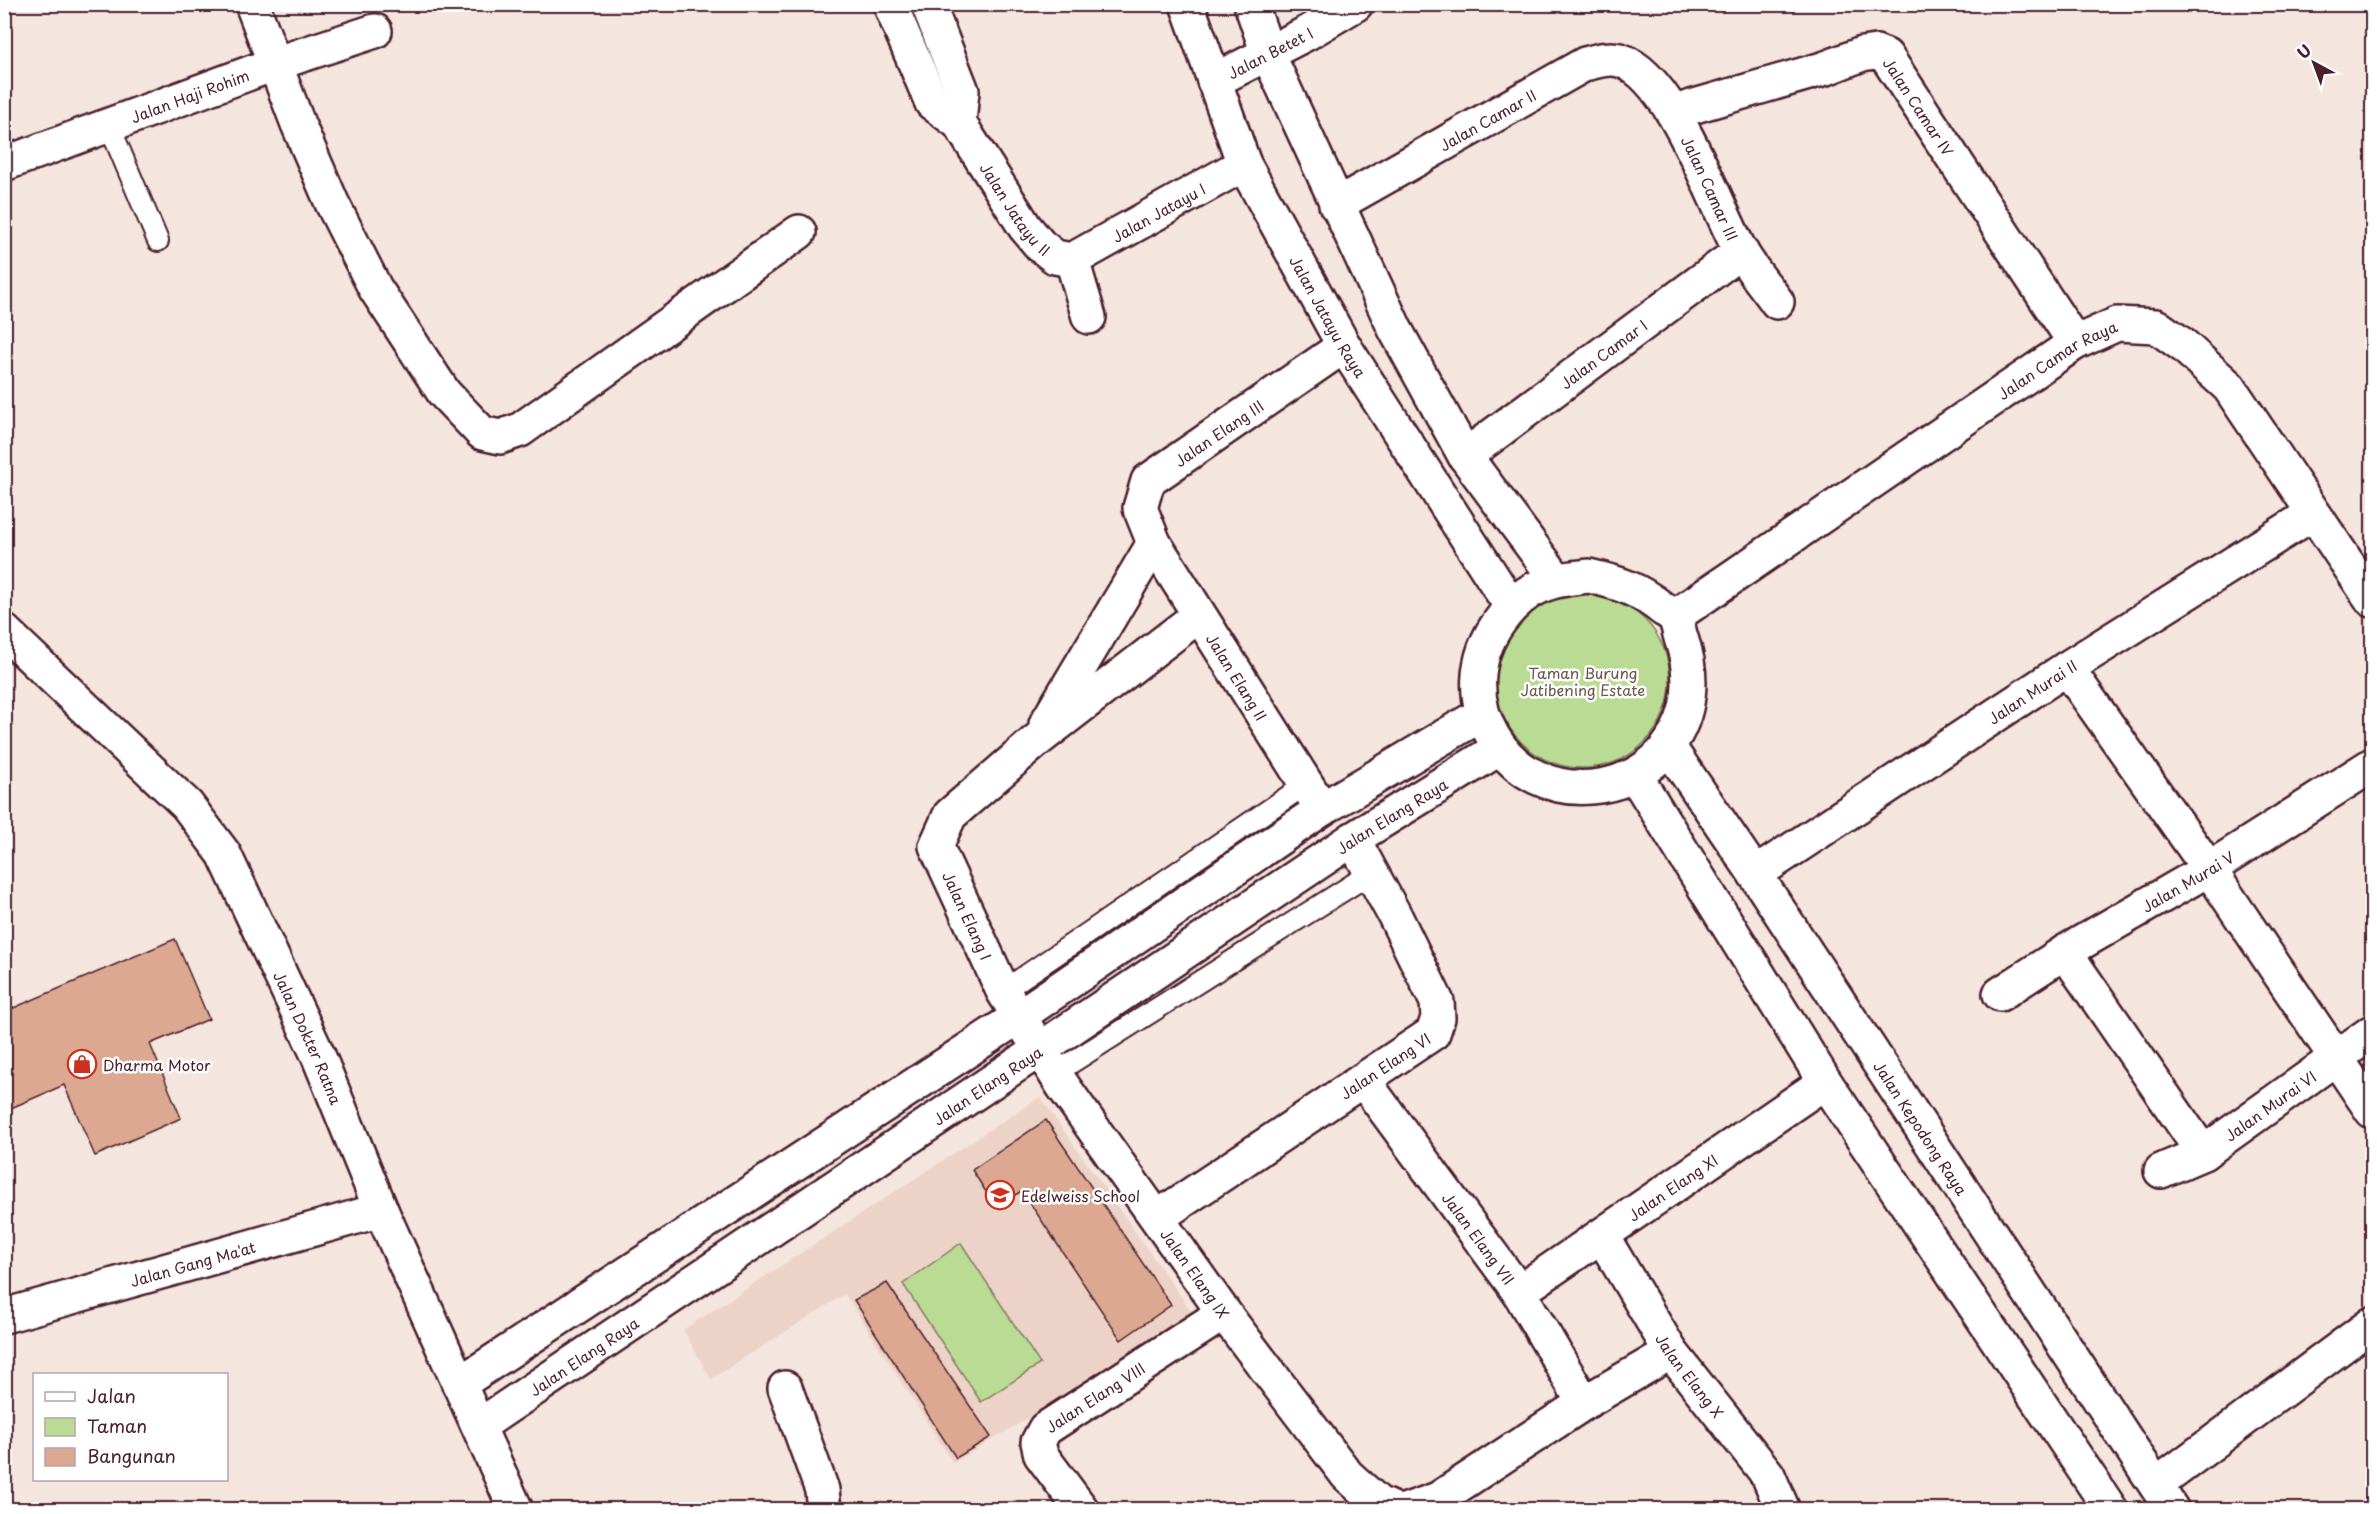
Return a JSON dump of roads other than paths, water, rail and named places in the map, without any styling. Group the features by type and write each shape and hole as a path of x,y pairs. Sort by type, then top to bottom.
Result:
{"street":[{"path":"252,4 274,64 332,203 375,288 444,393 482,432 500,437 520,430 800,232"},
{"name":"Jalan Jatayu II","path":"890,4 932,103 959,123 1024,227 1040,245 1055,257 1072,260 1089,316"},
{"path":"928,4 963,90 959,123"},
{"name":"Jalan Jatayu Raya","path":"1187,4 1244,164 1344,346 1511,606"},
{"path":"1251,4 1268,54 1336,206 1395,329 1465,456 1557,580"},
{"name":"Jalan Betet I","path":"1214,81 1268,54 1356,4"},
{"name":"Jalan Haji Rohim","path":"4,164 274,64 375,31"},
{"name":"Jalan Camar IV","path":"1674,112 1826,68 1862,54 1876,52 1886,56 2075,343"},
{"name":"Jalan Camar II","path":"1336,206 1585,64 1604,58 1621,60 1643,74"},
{"name":"Jalan Camar III","path":"1643,74 1674,112 1741,251 1777,302"},
{"name":"Jalan Jatayu I","path":"1072,260 1244,164"},
{"name":"Jalan Camar I","path":"1465,456 1741,251"},
{"name":"Jalan Camar Raya","path":"1674,617 2075,343 2117,324 2156,326 2184,346 2229,387 2373,600"},
{"name":"Jalan Elang III","path":"1154,543 1140,508 1148,481 1344,346"},
{"name":"Jalan Murai II","path":"1755,874 2067,668 2313,514"},
{"path":"1036,741 1154,543"},
{"name":"Jalan Elang II","path":"1154,543 1314,797"},
{"path":"1589,576 1622,583 1650,599 1674,617 1686,653 1690,685 1684,718 1668,746 1653,763 1635,775 1611,784 1595,787 1562,787 1539,778 1518,766 1500,748 1482,714 1478,676 1488,637 1511,606 1540,586 1557,580 1589,576"},
{"path":"1036,741 1199,615"},
{"name":"Jalan Dokter Ratna","path":"4,631 187,805 224,854 318,1055 381,1210 516,1509"},
{"path":"2067,668 2209,869 2373,1111"},
{"path":"459,1384 1314,797 1482,714"},
{"name":"Jalan Elang I","path":"1010,1004 936,846 950,815 1036,741"},
{"name":"Jalan Kepodong Raya","path":"1668,746 1755,874 2164,1497"},
{"name":"Jalan Elang Raya","path":"479,1426 1056,1056 1353,839 1500,748"},
{"name":"Jalan Murai V","path":"2000,994 2065,952 2209,869 2373,765"},
{"path":"1635,775 1826,1082 2111,1509"},
{"name":"Jalan Elang VI","path":"1158,1217 1433,1033 1438,1018 1437,1002 1353,839"},
{"path":"2065,952 2203,1153"},
{"name":"Jalan Elang IX","path":"1010,1004 1056,1056 1158,1217 1224,1313 1347,1475 1378,1503 1394,1509"},
{"name":"Jalan Murai VI","path":"2161,1171 2203,1153 2373,1032"},
{"name":"Jalan Elang VII","path":"1364,1080 1520,1292 1584,1403"},
{"name":"Jalan Elang XI","path":"1520,1292 1826,1082"},
{"name":"Jalan Gang Ma'at","path":"4,1316 381,1210"},
{"name":"Jalan Elang X","path":"1602,1236 1671,1352 1768,1475 1783,1509"},
{"name":"Jalan Elang VIII","path":"1082,1509 1041,1455 1038,1442 1046,1429 1224,1313"},
{"path":"2164,1497 2373,1324"},
{"path":"1407,1509 1438,1499 1584,1403 1671,1352"},
{"path":"785,1388 822,1490 824,1509"}],"lane":[{"path":"109,125 158,242"},
{"path":"1056,1056 1371,873"}],"place":[{"name":"Dharma Motor","path":"82,1064"},
{"name":"Edelweiss School","path":"1000,1195"}],"park label":[{"name":"Taman Burung Jatibening Estate","path":"1583,680"}]}
